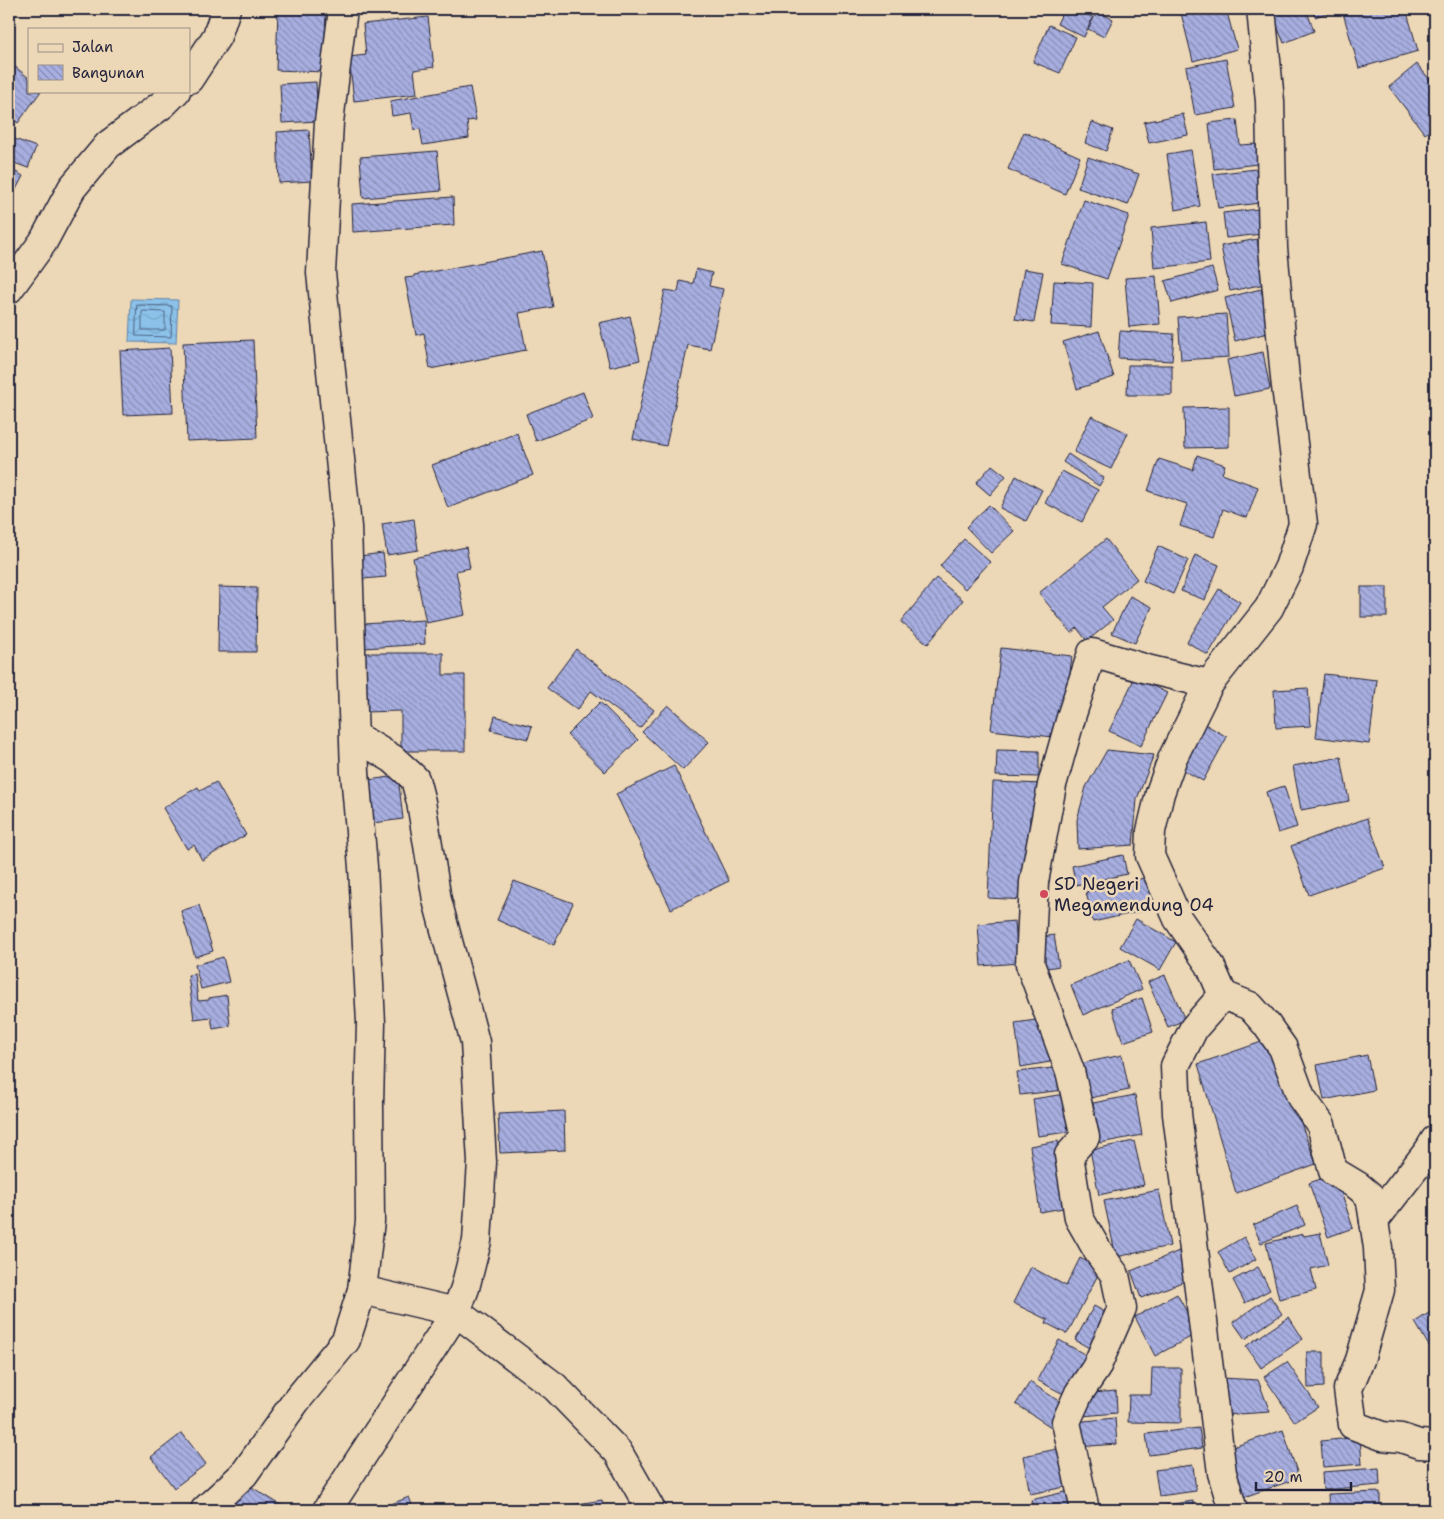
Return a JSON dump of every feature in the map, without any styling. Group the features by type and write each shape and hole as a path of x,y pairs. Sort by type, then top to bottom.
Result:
{"street":[{"path":"190,77 217,36 226,9"},
{"path":"205,1510 244,1474 296,1401 346,1340 362,1290 370,1221 369,1104 371,1024 363,867 355,772 347,527 321,273 329,122 343,9"},
{"path":"1260,9 1270,101 1274,257 1285,378 1303,524 1290,567 1269,608 1209,684 1173,757 1163,784 1151,831 1150,856 1178,920 1210,964 1222,995 1250,1006 1283,1048 1301,1097 1321,1124 1332,1171 1358,1186 1370,1196 1378,1248 1380,1290 1360,1360 1348,1388 1353,1425 1382,1436 1402,1438 1419,1444 1435,1444"},
{"path":"9,289 43,242 72,188 108,144 163,104 175,92"},
{"path":"1085,1510 1066,1422 1079,1393 1096,1368 1122,1308 1115,1275 1098,1253 1079,1218 1069,1155 1085,1136 1070,1071 1030,964 1034,882 1052,785 1092,653 1146,669 1209,684"},
{"path":"327,1510 456,1312 465,1288 476,1241 482,1162 475,1042 437,900 415,779 393,759 355,736"},
{"path":"1222,995 1194,1028 1175,1066 1177,1114 1222,1472 1233,1510"},
{"path":"1374,1221 1435,1140"},
{"path":"362,1290 456,1312 555,1387 618,1452 652,1510"}],"water":[{"path":"131,299 178,300 176,343 129,342"}],"building":[{"path":"278,9 326,9 324,72 276,70"},
{"path":"1064,9 1076,9 1093,17 1084,37 1057,24"},
{"path":"1196,9 1226,9 1237,49 1193,61 1181,13"},
{"path":"1270,9 1306,9 1314,31 1284,43"},
{"path":"1312,9 1337,9 1315,17"},
{"path":"1355,9 1406,9 1418,51 1359,68 1343,13"},
{"path":"1097,12 1113,19 1104,37 1088,29"},
{"path":"428,17 434,67 414,70 417,94 354,101 349,57 366,55 363,24"},
{"path":"1049,25 1076,37 1060,73 1033,62"},
{"path":"1226,59 1235,108 1195,115 1186,67"},
{"path":"9,62 28,77 28,92 40,92 18,123 9,116"},
{"path":"1417,64 1435,86 1435,126 1425,134 1389,87"},
{"path":"316,82 318,121 282,123 280,84"},
{"path":"470,87 476,120 467,121 469,138 423,145 420,129 414,130 411,113 392,116 390,101"},
{"path":"1183,114 1188,135 1149,143 1144,122"},
{"path":"1237,120 1240,145 1256,144 1258,164 1214,169 1209,123"},
{"path":"1092,122 1113,130 1106,151 1085,143"},
{"path":"309,130 312,181 279,183 277,132"},
{"path":"1024,132 1080,157 1065,194 1008,169"},
{"path":"12,138 36,147 28,168 9,161 9,148"},
{"path":"1191,150 1200,206 1175,210 1167,154"},
{"path":"437,151 441,191 363,198 360,157"},
{"path":"1088,157 1139,174 1128,205 1078,188"},
{"path":"9,168 23,176 9,203"},
{"path":"1256,169 1260,203 1218,208 1213,174"},
{"path":"453,197 454,225 353,232 352,204"},
{"path":"1084,200 1129,215 1107,279 1062,264"},
{"path":"1259,209 1262,234 1226,238 1223,213"},
{"path":"1206,222 1210,262 1154,268 1151,228"},
{"path":"1257,239 1265,284 1230,291 1221,246"},
{"path":"542,251 553,307 519,313 526,350 430,369 424,333 416,335 405,278"},
{"path":"1212,268 1218,290 1172,303 1165,281"},
{"path":"696,269 712,273 709,286 723,289 710,349 688,345 666,446 633,439 665,290 678,292 680,281 693,284"},
{"path":"1024,269 1043,272 1034,322 1015,319"},
{"path":"1156,276 1160,324 1129,327 1125,278"},
{"path":"1054,281 1093,283 1091,327 1051,325"},
{"path":"1261,289 1272,332 1235,341 1225,298"},
{"path":"1226,314 1229,357 1181,360 1178,317"},
{"path":"630,316 640,360 610,367 599,323"},
{"path":"1099,331 1114,377 1077,389 1063,342"},
{"path":"1120,331 1174,334 1172,361 1118,358"},
{"path":"253,340 257,438 187,441 183,343"},
{"path":"170,348 173,413 123,415 120,351"},
{"path":"1263,352 1270,389 1234,396 1227,360"},
{"path":"1128,365 1172,365 1172,395 1127,395"},
{"path":"583,392 593,419 536,441 526,414"},
{"path":"1229,407 1229,447 1185,448 1184,408"},
{"path":"1091,416 1128,433 1111,469 1074,452"},
{"path":"517,433 533,475 448,508 432,465"},
{"path":"1068,454 1104,478 1099,486 1063,462"},
{"path":"1197,455 1225,465 1222,474 1258,487 1247,518 1223,509 1214,537 1180,526 1187,504 1148,491 1159,459 1193,470"},
{"path":"992,465 1006,476 990,495 976,483"},
{"path":"1062,471 1098,490 1082,522 1045,503"},
{"path":"1016,476 1042,490 1026,521 1000,508"},
{"path":"989,505 1014,531 991,553 966,527"},
{"path":"414,519 418,550 387,555 382,524"},
{"path":"964,539 990,562 965,589 940,566"},
{"path":"1106,539 1137,579 1102,607 1113,620 1087,641 1077,628 1071,633 1039,593"},
{"path":"1158,546 1188,560 1173,594 1143,581"},
{"path":"466,547 470,568 456,571 465,615 426,623 413,558"},
{"path":"383,553 386,577 363,579 360,556"},
{"path":"1195,555 1219,565 1205,600 1181,591"},
{"path":"936,578 963,600 928,644 901,622"},
{"path":"219,587 257,588 256,652 218,652"},
{"path":"1361,587 1387,587 1387,617 1361,617"},
{"path":"1219,589 1240,602 1208,655 1187,642"},
{"path":"1130,596 1152,607 1135,643 1112,633"},
{"path":"424,620 425,644 365,648 364,624"},
{"path":"1001,648 1072,656 1062,738 991,730"},
{"path":"576,649 654,710 640,728 591,691 577,710 547,688"},
{"path":"363,653 443,653 443,675 465,675 465,751 401,751 401,711 363,712"},
{"path":"1324,674 1377,680 1369,744 1316,737"},
{"path":"1135,677 1167,693 1141,746 1109,731"},
{"path":"1308,688 1311,726 1276,728 1274,690"},
{"path":"600,702 638,740 605,772 567,735"},
{"path":"668,705 709,742 683,770 642,732"},
{"path":"495,716 532,726 528,739 491,730"},
{"path":"1203,723 1227,737 1203,781 1178,767"},
{"path":"997,750 1039,751 1039,777 996,776"},
{"path":"1107,750 1154,755 1137,799 1133,845 1078,849 1077,820 1086,787"},
{"path":"1341,757 1349,801 1301,810 1293,766"},
{"path":"674,766 729,881 671,909 616,794"},
{"path":"398,776 403,819 373,823 368,780"},
{"path":"216,782 246,835 202,860 194,845 187,849 163,808 198,787 200,791"},
{"path":"993,782 1043,784 1041,817 1030,816 1026,900 988,898"},
{"path":"1284,786 1297,827 1278,833 1266,792"},
{"path":"1367,818 1385,868 1309,895 1291,846"},
{"path":"1123,855 1127,874 1076,885 1072,866"},
{"path":"1148,877 1155,908 1093,922 1086,892"},
{"path":"514,881 573,903 554,945 497,920"},
{"path":"199,905 213,951 195,957 181,911"},
{"path":"1136,919 1176,942 1160,970 1120,947"},
{"path":"1015,921 1018,963 981,966 978,924"},
{"path":"1054,935 1059,966 1042,969 1037,938"},
{"path":"223,957 229,982 201,989 195,965"},
{"path":"1129,960 1142,989 1083,1015 1071,985"},
{"path":"195,974 198,1001 227,995 230,1026 213,1029 211,1017 194,1019 188,975"},
{"path":"1165,975 1185,1020 1168,1027 1148,982"},
{"path":"1142,998 1153,1032 1123,1042 1112,1008"},
{"path":"1043,1019 1050,1062 1021,1067 1015,1023"},
{"path":"1270,1039 1316,1164 1236,1193 1198,1064"},
{"path":"1122,1055 1129,1090 1090,1098 1083,1063"},
{"path":"1367,1055 1374,1090 1324,1100 1317,1065"},
{"path":"1062,1067 1064,1090 1020,1095 1017,1072"},
{"path":"1071,1093 1076,1131 1038,1136 1033,1099"},
{"path":"1135,1095 1142,1135 1100,1143 1093,1103"},
{"path":"564,1111 565,1150 500,1153 498,1114"},
{"path":"1058,1141 1069,1207 1040,1212 1030,1146"},
{"path":"1134,1141 1144,1185 1099,1195 1090,1150"},
{"path":"1335,1174 1353,1228 1328,1237 1309,1183"},
{"path":"1159,1190 1170,1246 1116,1257 1104,1201"},
{"path":"1297,1206 1305,1225 1261,1243 1253,1225"},
{"path":"1320,1233 1328,1265 1311,1269 1316,1290 1279,1299 1266,1243 1303,1234 1304,1236"},
{"path":"1244,1237 1256,1259 1230,1274 1218,1252"},
{"path":"1179,1251 1190,1279 1141,1298 1131,1271"},
{"path":"1080,1258 1101,1269 1067,1334 1046,1323 1048,1320 1013,1303 1031,1267 1066,1286"},
{"path":"1258,1267 1270,1290 1245,1303 1233,1280"},
{"path":"1177,1294 1198,1333 1155,1356 1135,1317"},
{"path":"1270,1296 1282,1314 1245,1339 1233,1322"},
{"path":"1094,1306 1112,1316 1093,1350 1075,1340"},
{"path":"1435,1309 1435,1342 1429,1346 1415,1322"},
{"path":"1289,1317 1303,1339 1261,1368 1246,1346"},
{"path":"1059,1340 1093,1359 1071,1398 1037,1380"},
{"path":"1307,1352 1324,1352 1324,1387 1308,1388"},
{"path":"1287,1362 1318,1407 1295,1422 1264,1377"},
{"path":"1152,1368 1181,1368 1181,1423 1128,1422 1129,1395 1151,1395"},
{"path":"1222,1378 1258,1380 1270,1412 1224,1415"},
{"path":"1030,1382 1068,1407 1054,1429 1016,1404"},
{"path":"1116,1391 1117,1413 1082,1416 1080,1394"},
{"path":"1115,1418 1117,1444 1076,1447 1074,1422"},
{"path":"1199,1428 1202,1448 1149,1455 1146,1434"},
{"path":"1283,1430 1299,1478 1241,1498 1224,1450"},
{"path":"182,1433 206,1464 174,1488 151,1457"},
{"path":"1360,1437 1362,1464 1323,1467 1321,1441"},
{"path":"1067,1447 1075,1485 1030,1494 1023,1456"},
{"path":"1193,1465 1196,1491 1159,1496 1155,1470"},
{"path":"1379,1468 1380,1485 1323,1490 1322,1472"},
{"path":"245,1483 289,1510 228,1510"},
{"path":"1069,1491 1074,1510 1034,1510 1031,1500"},
{"path":"1380,1492 1380,1510 1329,1510 1328,1494"},
{"path":"409,1497 414,1510 376,1510"},
{"path":"602,1500 604,1510 542,1510"},
{"path":"1193,1501 1194,1510 1155,1510 1154,1507"}],"place":[{"name":"SD Negeri Megamendung 04","path":"1044,894"}]}
